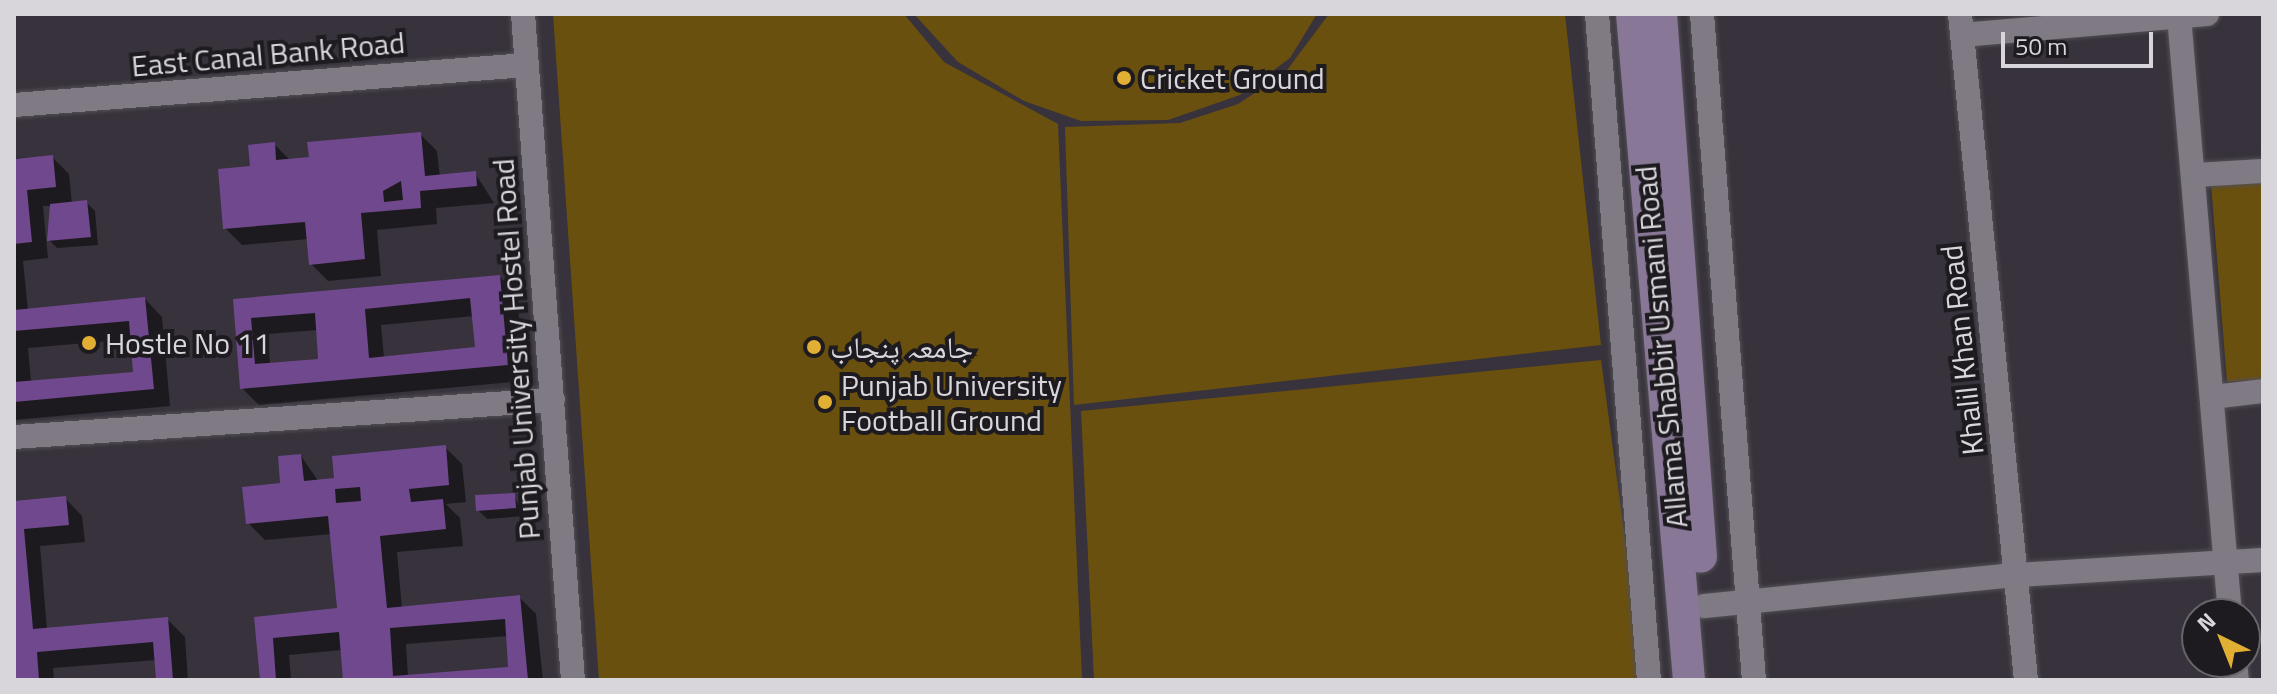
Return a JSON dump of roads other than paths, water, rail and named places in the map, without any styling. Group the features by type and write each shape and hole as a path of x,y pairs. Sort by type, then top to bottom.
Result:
{"main road":[{"name":"Allama Shabbir Usmani Road","path":"1632,14 1689,680"},
{"name":"Allama Shabbir Usmani Road","path":"1661,14 1711,680"}],"street":[{"name":"Punjab University Hostel Road","path":"523,14 573,680"},
{"path":"1597,14 1649,680"},
{"path":"1702,14 1754,680"},
{"path":"1961,24 2207,14"},
{"path":"2179,16 2195,175 2228,598"},
{"name":"Khalil Khan Road","path":"1961,24 2026,680"},
{"name":"East Canal Bank Road","path":"19,99 526,65"},
{"path":"2195,175 2263,171"},
{"path":"2213,397 2263,391"},
{"path":"14,437 553,400"},
{"path":"1704,606 2017,575 2263,560"}],"place":[{"name":"Cricket Ground","path":"1124,78"},
{"name":"Hostle No 11","path":"89,343"},
{"name":"جامعہ پنجاب","path":"814,347"},
{"name":"Punjab University Football Ground","path":"825,402"}]}
